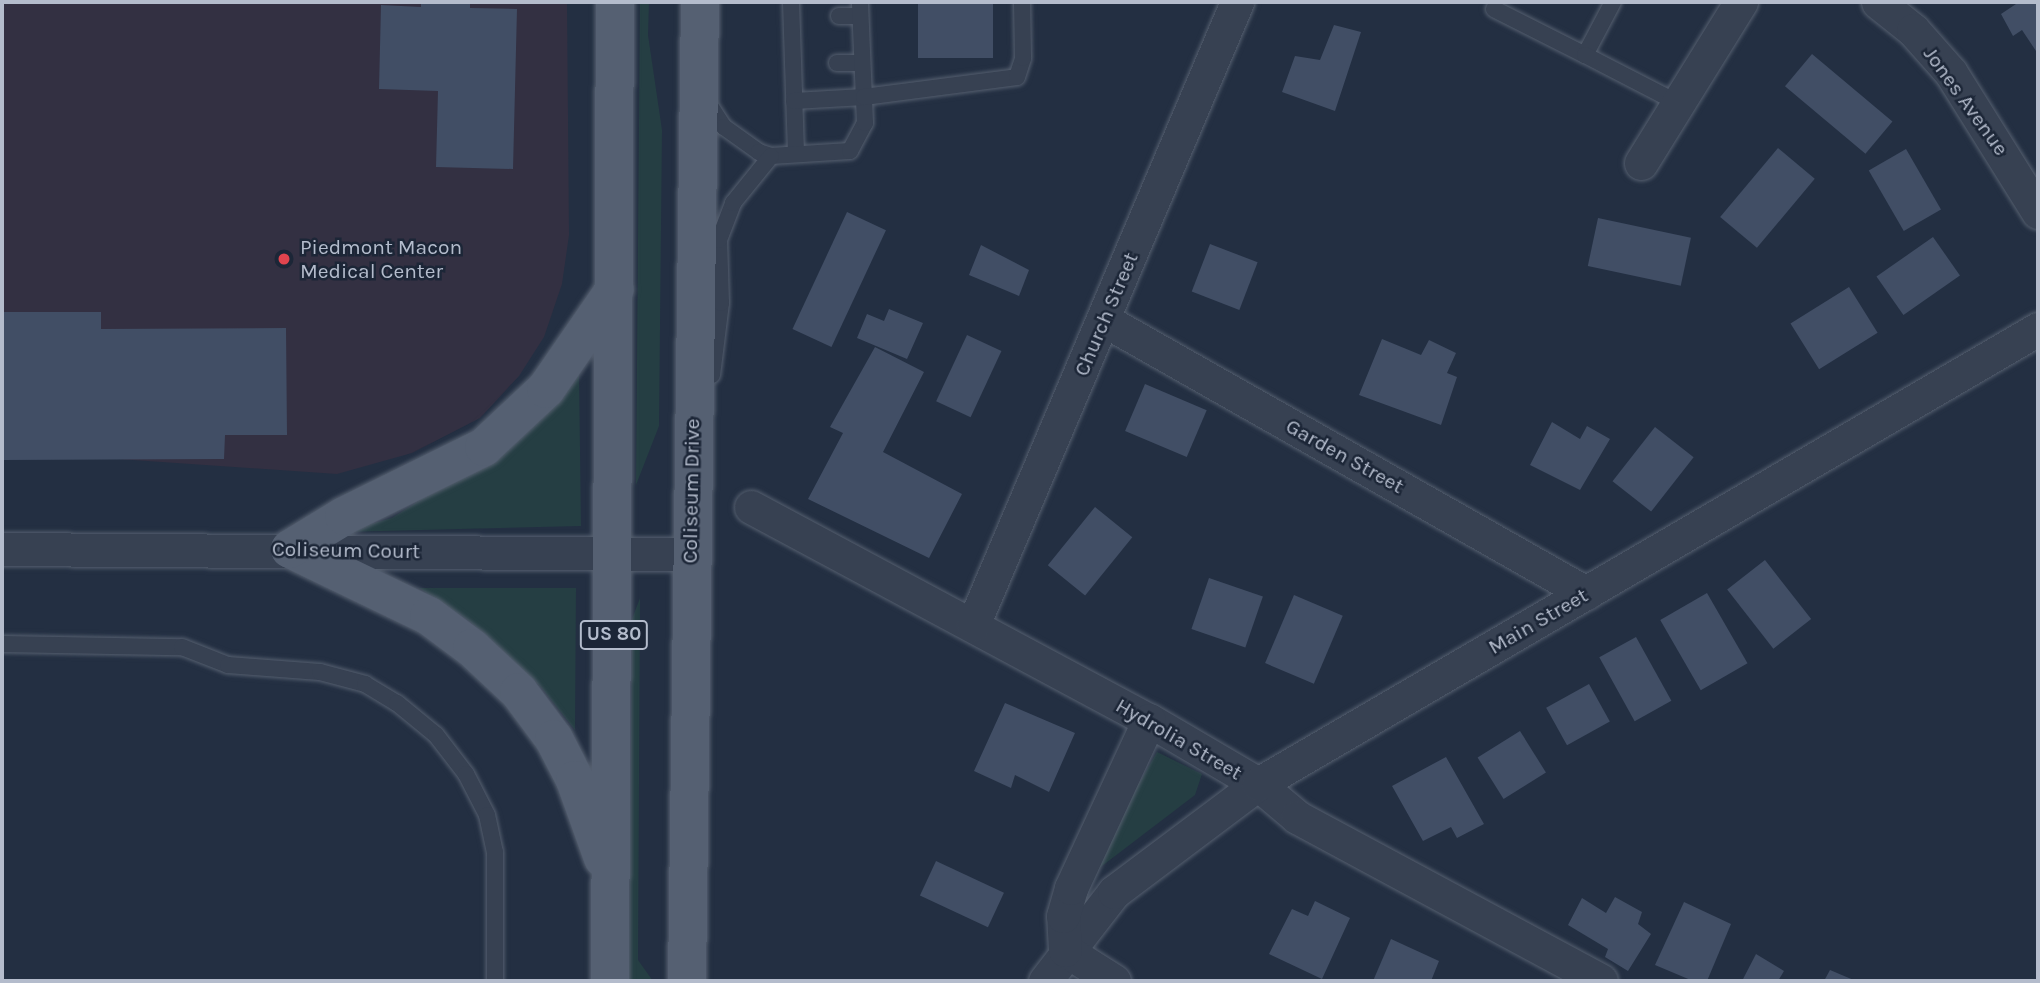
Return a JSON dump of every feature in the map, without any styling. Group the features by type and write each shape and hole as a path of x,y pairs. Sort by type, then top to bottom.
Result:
{"main road":[{"name":"US 80","path":"610,981 615,553 615,2"},
{"name":"Coliseum Drive","path":"687,981 692,445 700,2"},
{"path":"290,549 344,516 484,447 546,389 615,289"},
{"path":"290,549 429,617 472,648 519,692 554,740 575,780 611,890"}],"street":[{"name":"Church Street","path":"973,625 1237,2"},
{"path":"1641,163 1741,2"},
{"name":"Jones Avenue","path":"1878,2 1913,30 1951,73 2038,212"},
{"name":"Garden Street","path":"1104,320 1586,593"},
{"name":"Main Street","path":"1045,981 1065,950 1114,892 1258,784 2038,329"},
{"name":"Hydrolia Street","path":"751,507 1149,720 1258,784 1297,817 1601,981"},
{"name":"Coliseum Court","path":"2,549 691,554"},
{"path":"1114,981 1065,950 1063,916 1071,888 1149,720"}],"lane":[{"path":"794,101 864,97 1017,77 1023,58 1022,2"},
{"path":"1585,55 1613,2"},
{"path":"699,68 708,102 724,127 743,144 771,156 796,152 849,151 865,123 860,9 839,16"},
{"path":"1494,9 1678,103"},
{"path":"795,12 799,64 794,101 796,152"},
{"path":"837,63 862,63"},
{"path":"692,445 710,389 720,303 719,240 733,203 771,156"},
{"path":"2,644 182,647 228,665 320,672 365,684 397,703 436,735 466,774 486,815 495,852 495,981"}],"shaded area":[{"name":"Piedmont Macon Medical Center","path":"2,2 567,2 569,235 562,284 544,337 519,376 480,418 412,453 337,474 2,451"}],"green space":[{"path":"640,2 649,2 648,35 662,130 659,426 636,485"},
{"path":"579,372 581,526 341,532 392,518 505,445"},
{"path":"419,588 576,588 575,730 540,686 469,621"},
{"path":"640,598 638,960 653,981 629,981 632,619"},
{"path":"1157,752 1202,774 1195,795 1081,882"}],"building":[{"path":"421,2 470,2 470,8 517,9 513,169 436,167 438,91 379,89 381,5 421,7"},
{"path":"918,2 993,2 993,58 918,58"},
{"path":"2019,2 2038,2 2038,54 2022,30 2013,36 2001,14"},
{"path":"1334,25 1361,32 1335,111 1282,92 1295,56 1320,60"},
{"path":"1812,54 1892,121 1865,154 1785,86"},
{"path":"1778,148 1815,179 1757,248 1720,217"},
{"path":"1906,149 1941,210 1904,231 1869,170"},
{"path":"847,212 886,230 831,347 792,329"},
{"path":"1598,218 1691,238 1681,286 1588,266"},
{"path":"1933,237 1960,276 1903,315 1876,277"},
{"path":"1210,244 1258,262 1239,310 1192,292"},
{"path":"981,245 1029,270 1019,296 969,275"},
{"path":"1849,287 1878,333 1819,369 1790,324"},
{"path":"889,309 923,323 907,359 857,338 867,314 884,321"},
{"path":"2,312 101,312 101,329 286,328 287,435 225,435 224,459 2,460"},
{"path":"967,335 1001,351 971,417 936,401"},
{"path":"1382,339 1421,355 1429,340 1456,353 1447,373 1457,377 1441,425 1359,395"},
{"path":"875,347 924,372 883,452 962,494 929,558 808,499 843,433 830,427"},
{"path":"1145,384 1207,410 1187,457 1125,431"},
{"path":"1552,422 1580,439 1587,426 1610,439 1580,490 1530,465"},
{"path":"1655,427 1694,457 1651,512 1613,481"},
{"path":"1095,507 1132,537 1085,595 1048,565"},
{"path":"1765,560 1811,619 1773,649 1727,590"},
{"path":"1209,578 1263,597 1245,648 1191,629"},
{"path":"1707,593 1748,663 1701,690 1660,620"},
{"path":"1294,595 1343,616 1314,684 1265,663"},
{"path":"1636,637 1671,701 1635,721 1599,657"},
{"path":"1589,684 1610,722 1567,745 1546,708"},
{"path":"1005,703 1075,733 1049,792 1015,775 1011,788 974,771"},
{"path":"1520,731 1546,773 1504,799 1478,757"},
{"path":"1446,757 1484,824 1457,838 1451,827 1423,841 1392,786"},
{"path":"936,861 1004,893 988,927 920,895"},
{"path":"1615,897 1642,912 1638,924 1651,934 1628,971 1605,957 1608,949 1568,925 1582,898 1606,913"},
{"path":"1315,901 1350,918 1322,979 1269,954 1292,909 1308,916"},
{"path":"1684,902 1731,924 1707,981 1693,981 1655,965"},
{"path":"1391,939 1439,961 1431,981 1373,981"},
{"path":"1756,954 1784,971 1778,981 1742,981"},
{"path":"1830,970 1856,981 1824,981"}],"place":[{"name":"Piedmont Macon Medical Center","path":"284,259"}]}
